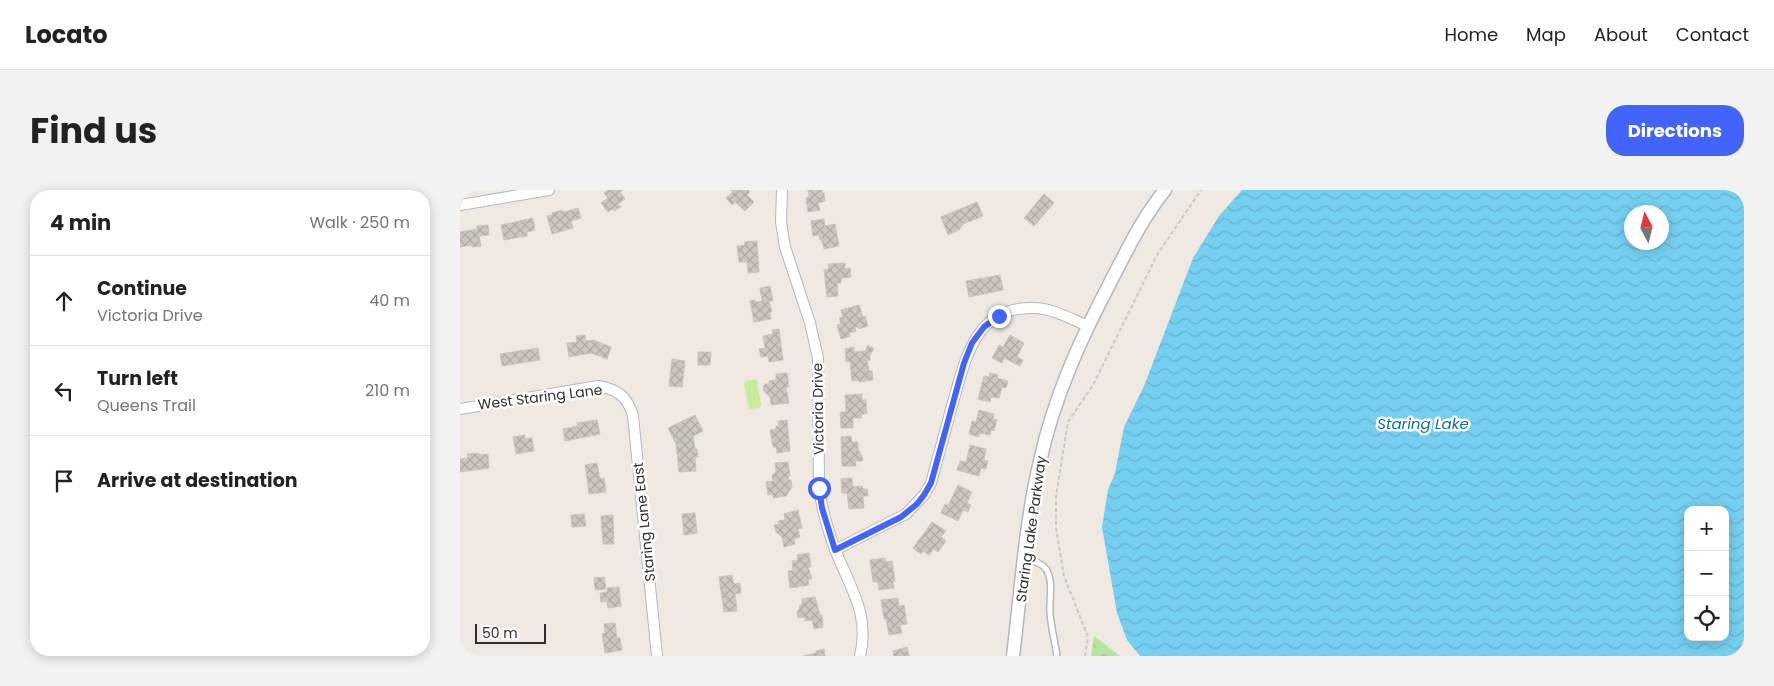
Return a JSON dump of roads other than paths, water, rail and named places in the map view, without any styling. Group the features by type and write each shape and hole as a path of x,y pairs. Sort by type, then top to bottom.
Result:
{"street":[{"path":"460,205 549,190"},
{"name":"Victoria Drive","path":"782,190 781,222 785,247 812,331 818,358 819,488 824,515 835,550 856,596 861,612 863,639 860,656"},
{"name":"Staring Lake Parkway","path":"1013,656 1033,491 1048,429 1064,383 1088,326 1138,231 1165,190"},
{"path":"835,550 901,517 917,504 924,495 931,483 964,363 972,343 984,327 999,316 1015,310 1034,308 1051,311 1088,326"},
{"name":"West Staring Lane","path":"460,409 598,386 610,388 620,393"},
{"name":"Staring Lane East","path":"620,393 631,408 633,416 657,656"}],"lane":[{"path":"1025,558 1045,567 1048,575 1050,582 1050,612 1057,656"}],"water":[{"name":"Staring Lake","path":"1242,190 1744,190 1744,656 1140,656 1127,640 1117,613 1102,527 1108,490 1115,473 1124,427 1144,386 1193,258 1219,216"}]}
